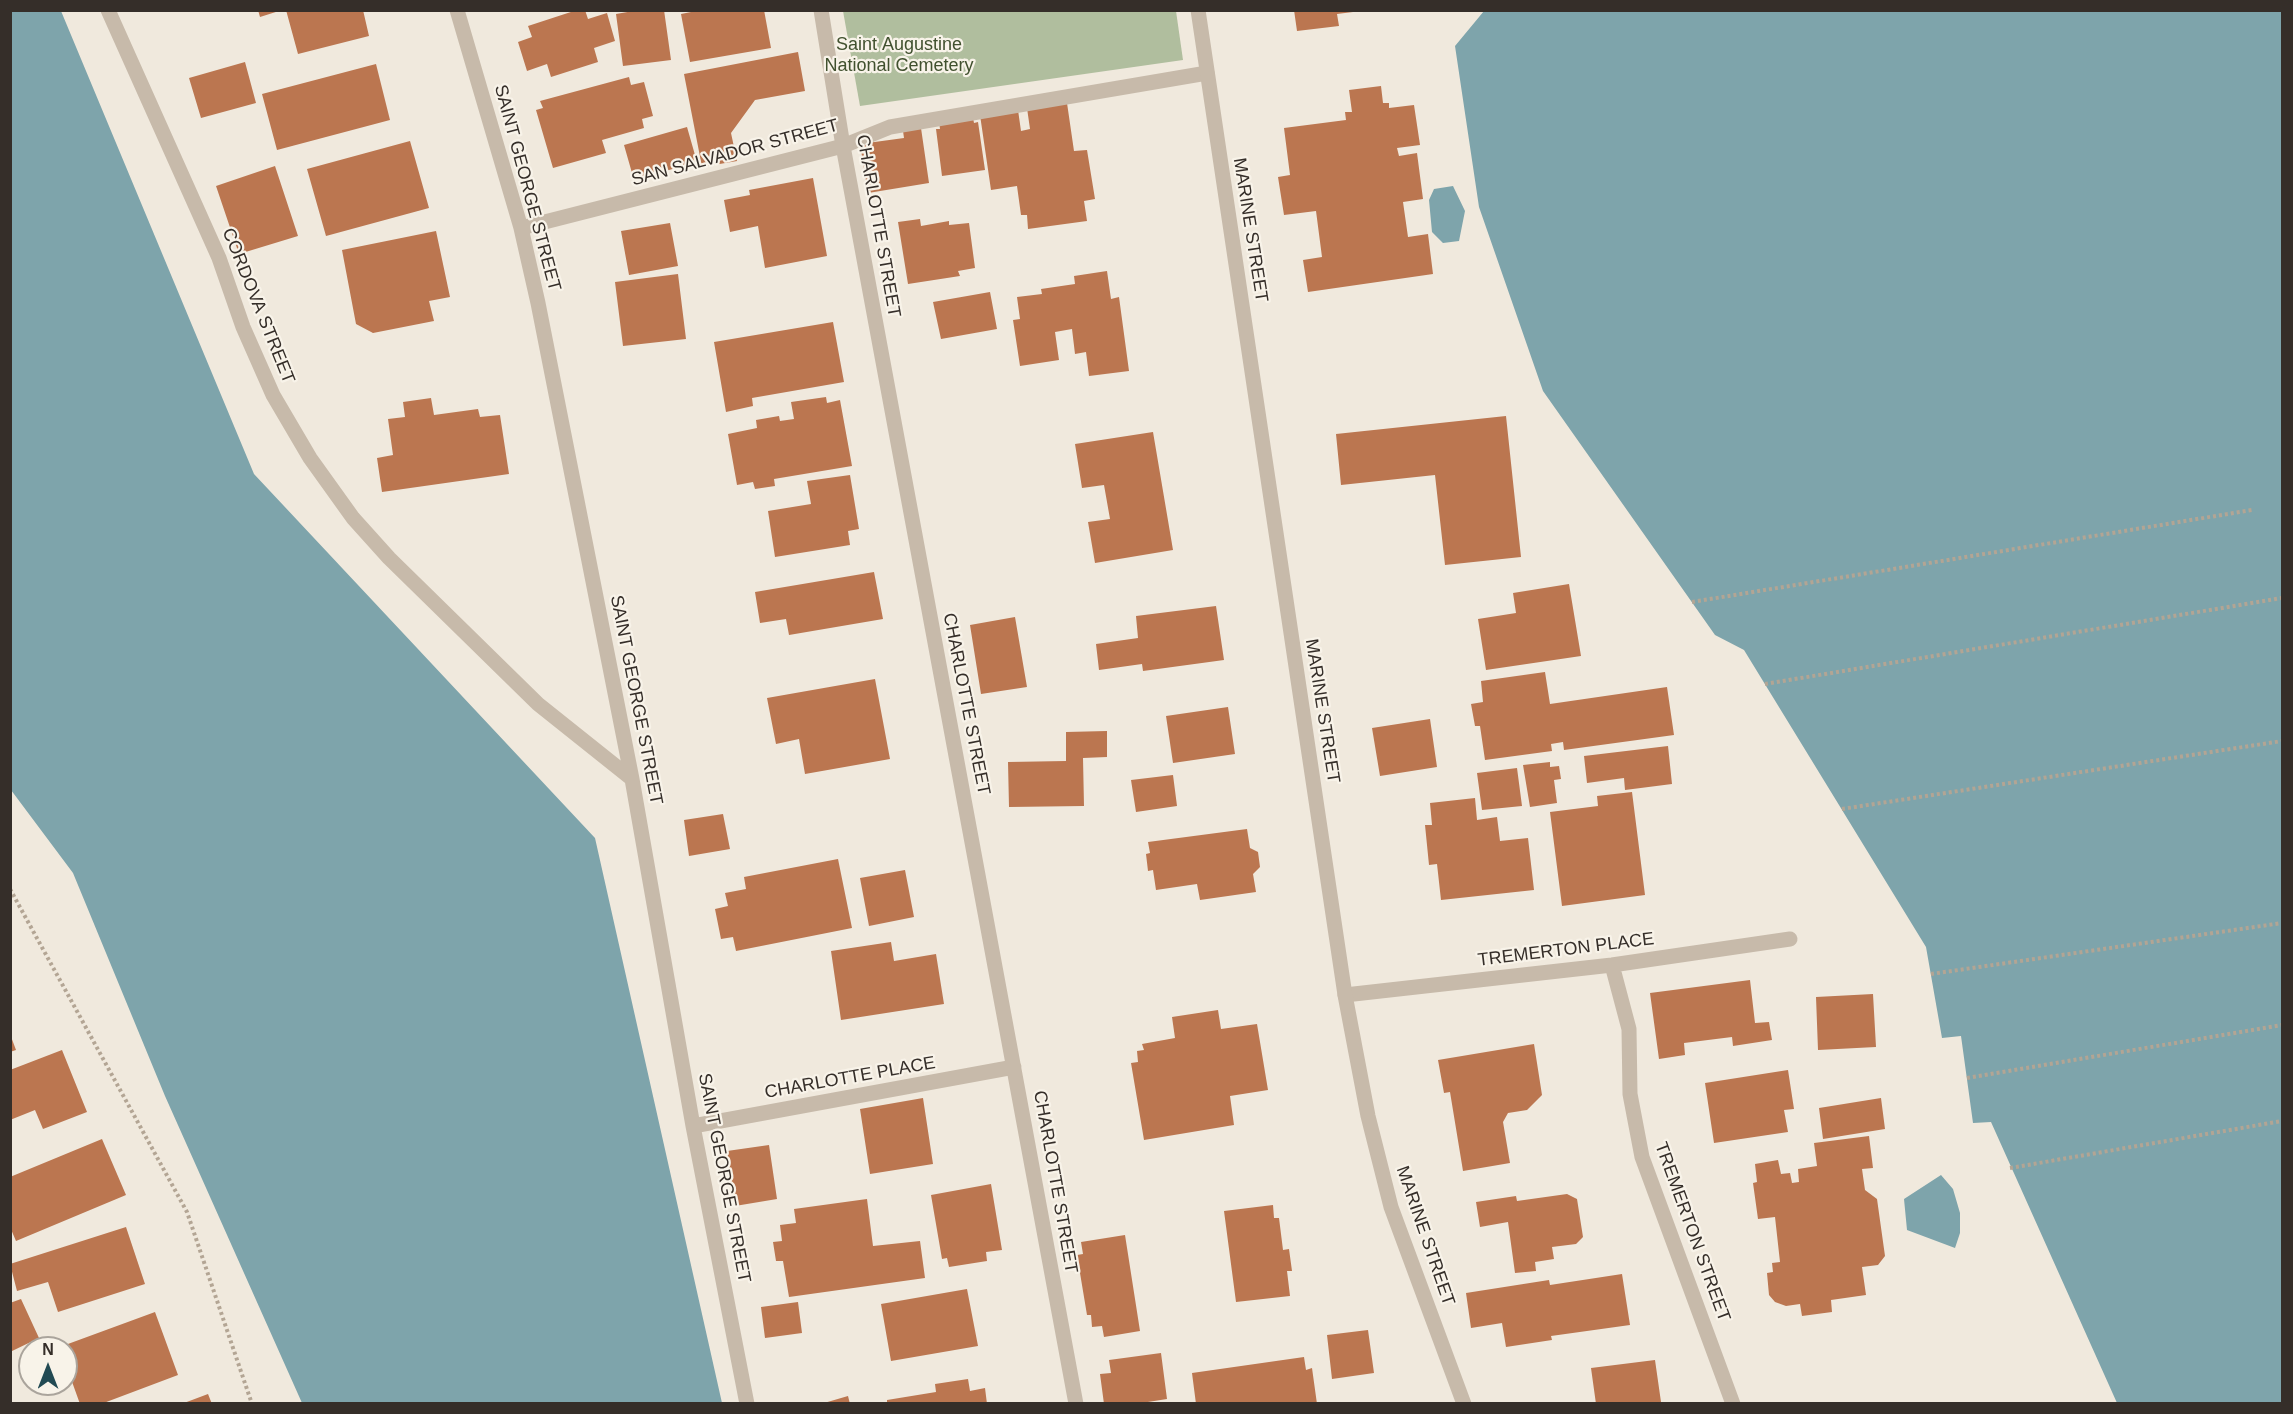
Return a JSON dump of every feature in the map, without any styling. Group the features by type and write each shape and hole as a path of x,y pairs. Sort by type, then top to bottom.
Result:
{"street":[{"name":"CORDOVA STREET","path":"108,10 219,258 243,327 273,395 310,458 353,518 389,558 538,704 632,779"},
{"name":"SAINT GEORGE STREET","path":"457,10 521,228 632,779 693,1126 747,1404"},
{"name":"CHARLOTTE STREET","path":"821,10 843,146 1076,1404"},
{"name":"MARINE STREET","path":"1198,10 1345,995 1368,1116 1391,1207 1464,1404"},
{"name":"SAN SALVADOR STREET","path":"521,228 843,146 890,127 1207,73"},
{"name":"TREMERTON PLACE","path":"1345,995 1612,965 1790,939"},
{"name":"TREMERTON STREET","path":"1612,965 1629,1029 1630,1094 1642,1157 1733,1404"},
{"name":"CHARLOTTE PLACE","path":"693,1126 1014,1067"}],"path":[{"path":"1692,603 2252,510"},
{"path":"1765,684 2283,598"},
{"path":"1842,809 2283,741"},
{"path":"10,889 187,1212 252,1404"},
{"path":"1931,974 2283,922"},
{"path":"1967,1078 2283,1025"},
{"path":"2010,1168 2283,1121"}],"green space":[{"name":"Saint Augustine National Cemetery","path":"843,11 1176,11 1183,60 860,106"}],"water":[{"path":"11,10 61,11 254,474 595,838 722,1403 302,1403 165,1096 73,873 11,790"},
{"path":"1484,11 2282,11 2282,1403 2117,1403 1991,1122 1973,1123 1961,1036 1942,1038 1926,947 1744,650 1715,635 1543,391 1479,207 1455,46"},
{"path":"1453,186 1465,211 1459,241 1443,243 1432,232 1429,200 1434,189"},
{"path":"1941,1175 1953,1189 1960,1213 1960,1233 1955,1248 1907,1230 1904,1199"}],"building":[{"path":"258,10 279,10 279,11 260,17"},
{"path":"286,10 363,10 369,36 298,54"},
{"path":"577,10 585,10 588,19 607,13 615,41 594,48 598,62 551,77 547,64 527,71 518,42 532,37 528,26"},
{"path":"639,10 664,10 671,60 623,66 616,14"},
{"path":"701,10 764,10 771,48 690,62 681,14"},
{"path":"1294,10 1353,10 1353,12 1337,14 1339,26 1297,31"},
{"path":"798,52 805,91 755,100 731,133 737,161 702,167 684,74"},
{"path":"245,62 256,103 201,118 189,78"},
{"path":"376,64 390,120 277,150 262,94"},
{"path":"629,77 631,85 644,82 653,116 642,119 644,128 602,140 606,153 553,168 536,110 543,108 540,101"},
{"path":"1381,86 1383,103 1389,103 1389,108 1414,105 1420,145 1397,148 1399,156 1417,153 1423,199 1403,202 1408,237 1428,234 1433,274 1308,292 1303,260 1322,257 1316,211 1284,215 1278,177 1290,175 1284,128 1346,120 1345,112 1352,112 1349,90"},
{"path":"1067,103 1074,151 1087,150 1095,199 1084,201 1087,221 1028,229 1027,215 1021,215 1017,186 991,190 980,115 1018,110 1021,131 1030,129 1027,108"},
{"path":"973,118 974,123 978,122 985,170 942,176 936,129 940,129 939,122"},
{"path":"687,127 697,162 634,180 624,145"},
{"path":"921,128 929,183 868,193 860,144 904,138 903,131"},
{"path":"410,141 429,208 326,236 307,169"},
{"path":"275,166 298,236 239,254 216,186"},
{"path":"813,178 827,256 765,268 758,226 730,232 724,200 750,195 749,190"},
{"path":"920,219 921,226 949,221 949,225 969,223 975,268 958,271 960,276 908,284 898,222"},
{"path":"670,223 678,266 629,275 621,231"},
{"path":"436,231 450,297 429,301 434,321 373,333 356,324 342,250"},
{"path":"1107,271 1111,299 1119,297 1129,371 1089,376 1086,352 1075,354 1072,329 1055,332 1059,360 1020,366 1013,320 1020,319 1017,297 1042,294 1041,289 1075,284 1074,276"},
{"path":"678,274 686,339 623,346 615,282"},
{"path":"990,292 997,329 941,339 933,302"},
{"path":"833,322 844,382 752,398 753,406 726,412 714,342"},
{"path":"826,397 827,403 840,400 852,466 774,479 775,486 755,489 753,482 737,485 728,434 757,428 756,420 779,416 780,421 794,419 791,402"},
{"path":"431,398 434,415 478,409 480,417 500,415 509,474 382,492 377,458 393,455 388,419 405,417 403,402"},
{"path":"1506,416 1521,557 1445,565 1435,475 1341,485 1336,434"},
{"path":"1153,432 1173,550 1095,563 1088,522 1110,519 1104,485 1082,488 1075,444"},
{"path":"850,475 859,529 848,531 850,545 775,557 768,511 811,504 807,481"},
{"path":"874,572 883,619 789,635 786,619 760,623 755,592"},
{"path":"1569,584 1581,656 1486,670 1478,619 1516,613 1513,593"},
{"path":"1216,606 1224,660 1143,671 1142,664 1099,670 1096,644 1138,638 1136,616"},
{"path":"1015,617 1027,687 981,694 970,625"},
{"path":"1545,672 1550,704 1667,687 1674,735 1564,750 1563,742 1551,744 1552,751 1485,760 1480,726 1475,726 1471,704 1483,702 1481,681"},
{"path":"875,679 890,759 805,774 799,739 776,744 767,698"},
{"path":"1228,707 1235,754 1173,763 1166,716"},
{"path":"1430,719 1437,767 1380,776 1372,728"},
{"path":"1107,731 1107,757 1083,758 1084,806 1009,807 1008,762 1066,761 1066,732"},
{"path":"1668,746 1672,784 1625,790 1624,778 1587,783 1584,756"},
{"path":"1550,762 1550,767 1559,766 1561,779 1554,780 1557,803 1530,807 1523,765"},
{"path":"1517,768 1522,806 1482,810 1477,773"},
{"path":"1173,775 1177,806 1136,812 1131,780"},
{"path":"1632,792 1645,895 1562,906 1550,812 1598,806 1597,796"},
{"path":"1475,798 1477,820 1497,817 1500,841 1528,838 1534,890 1441,900 1437,864 1429,865 1425,825 1432,825 1430,803"},
{"path":"723,814 730,849 689,856 684,820"},
{"path":"1247,829 1250,848 1258,852 1260,867 1253,874 1256,892 1200,900 1197,884 1156,890 1153,870 1148,871 1146,854 1150,853 1148,842"},
{"path":"838,859 852,928 736,951 733,937 721,939 715,909 728,906 725,893 746,889 744,877"},
{"path":"905,870 914,917 869,926 860,878"},
{"path":"891,942 894,961 936,954 944,1004 841,1020 831,951"},
{"path":"1750,980 1755,1023 1769,1022 1772,1040 1733,1046 1732,1037 1684,1043 1685,1055 1659,1059 1650,993"},
{"path":"1873,994 1876,1047 1818,1050 1816,997"},
{"path":"1218,1010 1221,1029 1257,1024 1268,1090 1230,1096 1234,1125 1144,1140 1131,1063 1138,1062 1137,1051 1144,1050 1142,1044 1175,1038 1172,1017"},
{"path":"10,1034 16,1050 10,1052"},
{"path":"1534,1044 1542,1095 1527,1110 1508,1113 1503,1122 1510,1163 1463,1171 1450,1092 1444,1093 1438,1060"},
{"path":"62,1050 87,1112 43,1129 35,1110 10,1120 10,1070"},
{"path":"1788,1070 1794,1109 1784,1110 1788,1132 1714,1143 1705,1083"},
{"path":"923,1098 933,1164 870,1174 860,1109"},
{"path":"1881,1098 1885,1129 1823,1139 1819,1108"},
{"path":"1869,1136 1873,1168 1862,1169 1865,1190 1877,1199 1885,1256 1878,1265 1862,1267 1866,1295 1831,1300 1832,1312 1802,1316 1800,1304 1786,1306 1775,1302 1769,1295 1767,1273 1773,1272 1772,1263 1780,1262 1775,1217 1758,1219 1753,1183 1757,1182 1755,1164 1778,1160 1781,1174 1790,1173 1792,1183 1799,1182 1798,1169 1817,1166 1814,1143"},
{"path":"102,1139 126,1195 16,1241 10,1227 10,1177"},
{"path":"769,1145 777,1199 735,1206 727,1151"},
{"path":"991,1184 1002,1250 986,1252 987,1261 949,1267 947,1258 942,1259 931,1195"},
{"path":"1567,1194 1577,1199 1583,1237 1576,1244 1552,1247 1554,1259 1535,1262 1536,1271 1515,1273 1508,1222 1480,1227 1476,1202 1516,1196 1517,1201"},
{"path":"867,1199 873,1246 920,1241 925,1278 789,1297 783,1261 776,1261 773,1242 782,1241 780,1225 796,1223 794,1209"},
{"path":"1273,1205 1274,1218 1279,1218 1283,1250 1289,1249 1292,1271 1287,1271 1290,1296 1236,1302 1224,1211"},
{"path":"126,1227 145,1284 58,1312 48,1282 17,1291 10,1264"},
{"path":"1125,1235 1140,1331 1104,1337 1102,1326 1092,1327 1091,1315 1087,1315 1077,1255 1083,1254 1081,1242"},
{"path":"1622,1274 1630,1325 1551,1336 1552,1340 1506,1347 1502,1323 1471,1328 1466,1293 1549,1280 1550,1285"},
{"path":"967,1289 978,1346 891,1361 881,1304"},
{"path":"21,1299 38,1336 18,1336 18,1348 10,1352 10,1303"},
{"path":"798,1302 802,1333 765,1338 761,1307"},
{"path":"155,1312 178,1375 101,1404 80,1404 77,1396 78,1340"},
{"path":"1368,1330 1374,1373 1332,1379 1327,1335"},
{"path":"1161,1353 1167,1399 1135,1404 1104,1404 1100,1374 1111,1373 1109,1360"},
{"path":"1304,1357 1306,1370 1312,1368 1317,1404 1196,1404 1192,1373"},
{"path":"1655,1360 1661,1402 1596,1404 1591,1368"},
{"path":"968,1379 970,1391 985,1388 987,1404 887,1404 887,1400 936,1392 935,1384"},
{"path":"208,1394 212,1404 184,1404 184,1403"},
{"path":"848,1396 850,1404 824,1404 824,1403"}]}
